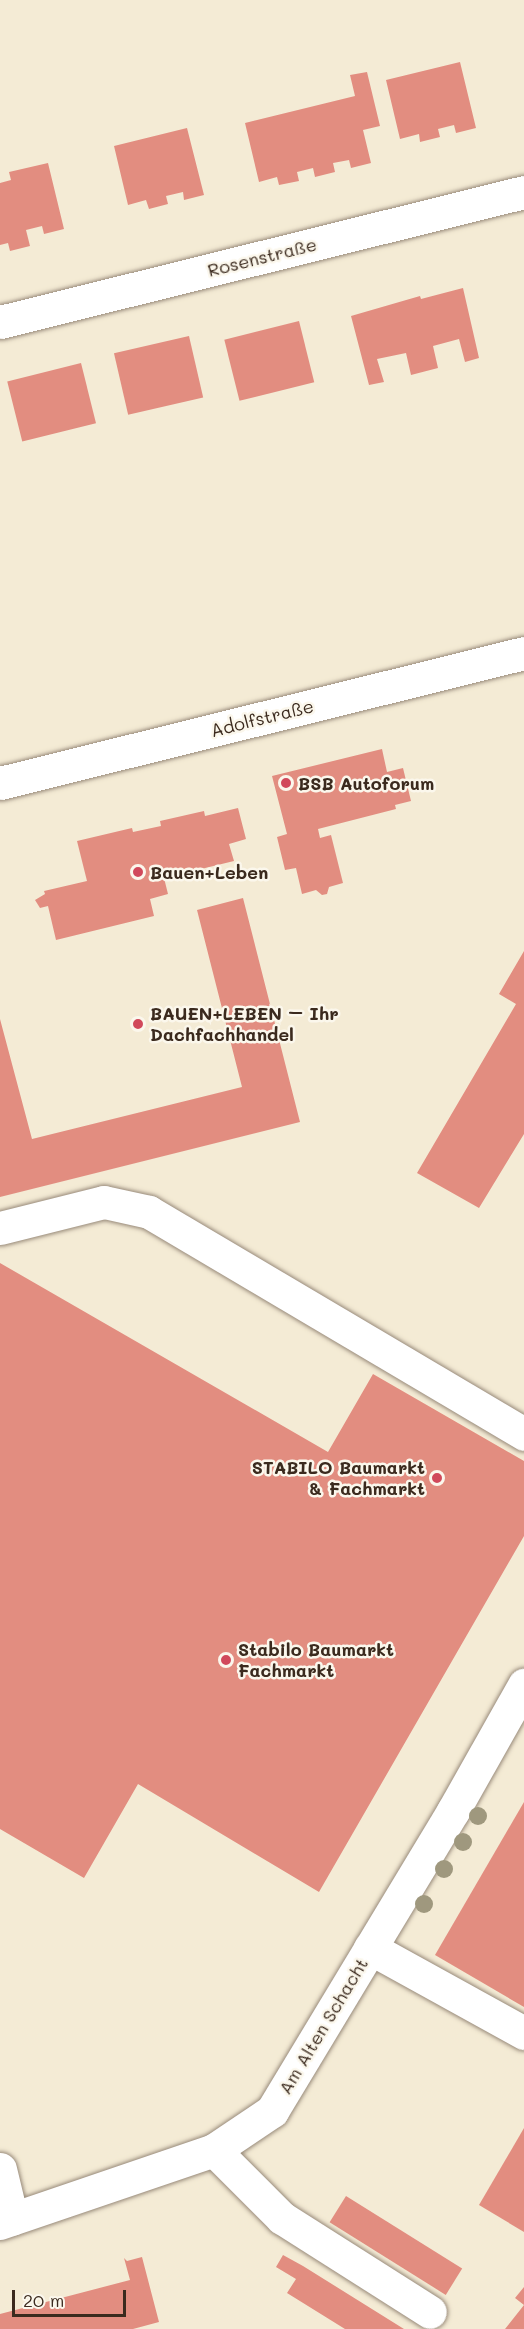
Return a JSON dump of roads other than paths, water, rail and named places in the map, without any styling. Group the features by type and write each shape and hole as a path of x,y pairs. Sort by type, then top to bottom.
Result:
{"street":[{"name":"Rosenstraße","path":"0,322 524,192"},
{"name":"Adolfstraße","path":"0,783 524,653"},
{"path":"0,1228 104,1202 149,1212 524,1434"},
{"name":"Am Alten Schacht","path":"6,2221 214,2150 272,2111 453,1811 524,1685"},
{"path":"370,1948 524,2032"},
{"path":"214,2150 282,2218 430,2312"},
{"path":"0,2169 6,2221"}],"place":[{"name":"BSB Autoforum","path":"286,783"},
{"name":"Bauen+Leben","path":"138,872"},
{"name":"BAUEN+LEBEN – Ihr Dachfachhandel","path":"138,1024"},
{"name":"STABILO Baumarkt & Fachmarkt","path":"437,1478"},
{"name":"Stabilo Baumarkt Fachmarkt","path":"226,1660"}]}
